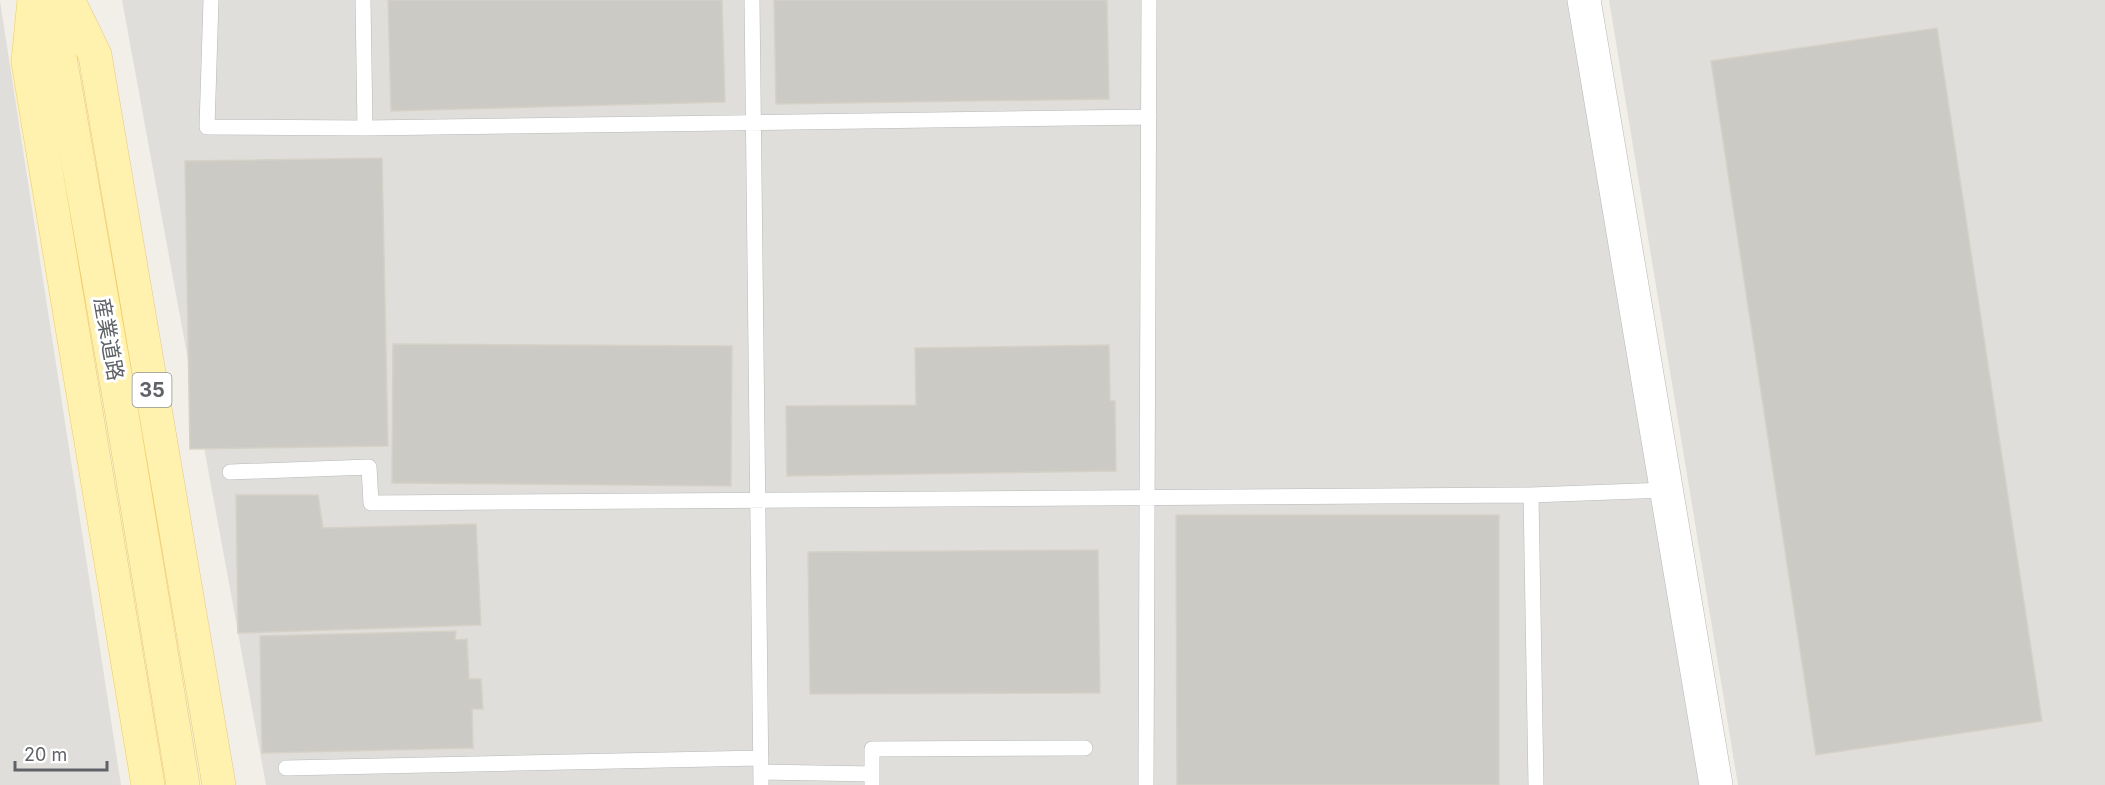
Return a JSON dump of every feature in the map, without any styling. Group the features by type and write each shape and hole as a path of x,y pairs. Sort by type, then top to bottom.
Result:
{"main road":[{"path":"34,0 28,62 148,785"},
{"name":"産業道路","path":"50,0 122,414 183,785"},
{"name":"35","path":"68,0 95,55 219,785"}],"street":[{"path":"1584,0 1716,785"}],"lane":[{"path":"211,0 207,128 365,128 1149,117"},
{"path":"363,0 365,128"},
{"path":"752,0 761,772"},
{"path":"1146,785 1149,0"},
{"path":"230,472 369,467 371,503 1531,495 1666,490"},
{"path":"1531,495 1536,785"},
{"path":"286,768 761,772 872,780 872,749 1085,748"}],"shaded area":[{"path":"122,0 1571,0 1704,785 266,785"},
{"path":"1609,0 2105,0 2105,785 1738,785"},
{"path":"0,1 121,785 0,785"}],"building":[{"path":"388,0 722,0 725,102 391,111"},
{"path":"774,0 1107,0 1109,99 776,104"},
{"path":"1937,28 2042,721 1816,755 1711,61"},
{"path":"382,158 388,446 190,449 185,161"},
{"path":"393,344 732,346 731,486 392,483"},
{"path":"1109,345 1110,401 1115,401 1116,471 787,476 786,406 916,405 915,348"},
{"path":"236,495 318,495 323,528 476,524 481,625 238,633"},
{"path":"1176,515 1499,515 1499,785 1177,785"},
{"path":"1098,550 1100,693 810,694 808,552"},
{"path":"456,631 455,640 467,639 469,679 481,679 483,709 472,709 473,748 262,753 260,636"}]}
